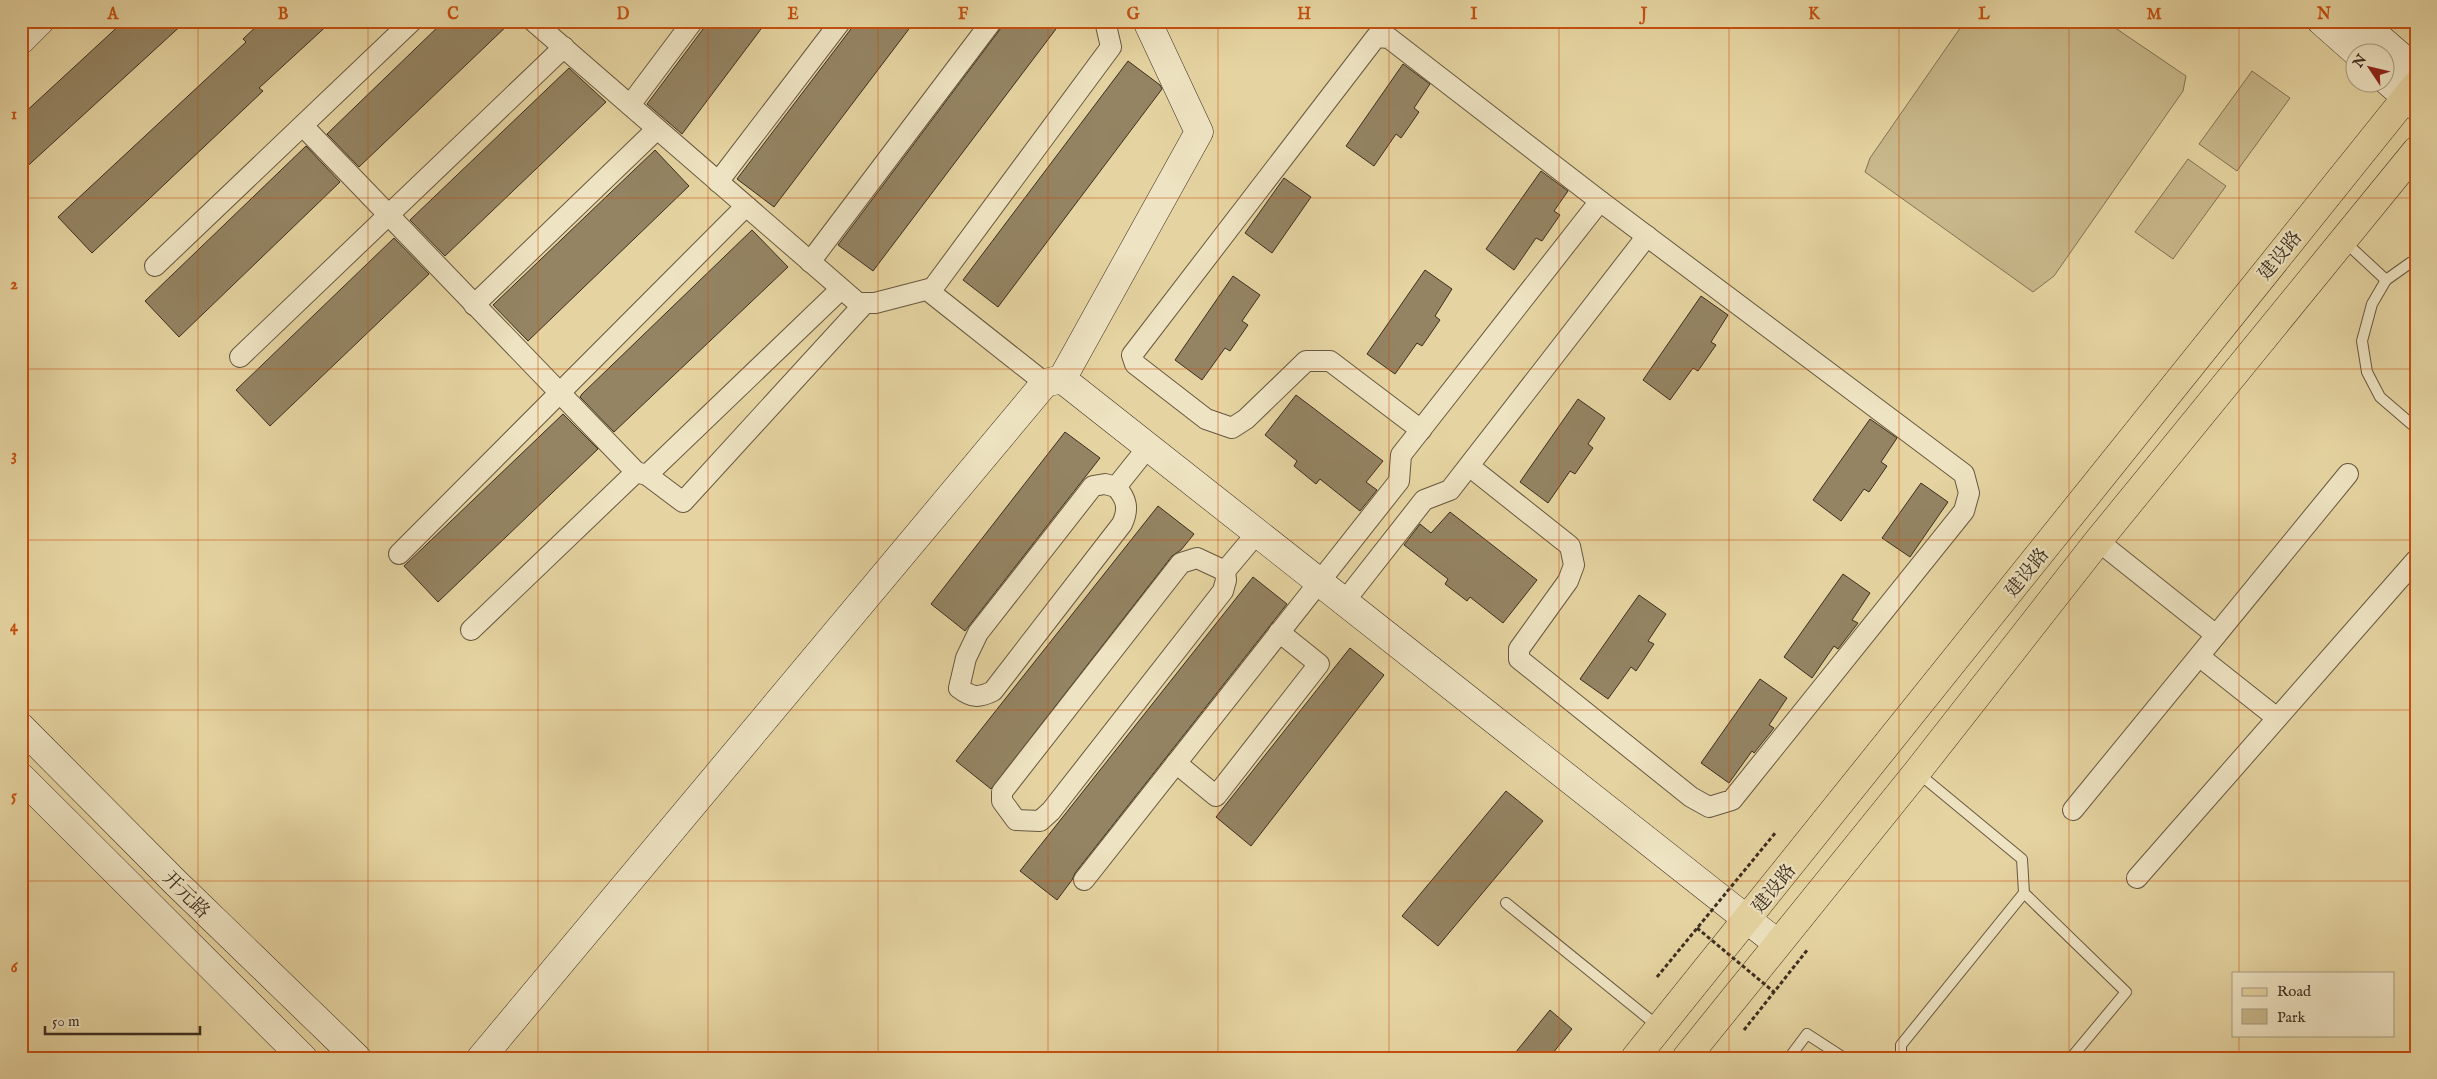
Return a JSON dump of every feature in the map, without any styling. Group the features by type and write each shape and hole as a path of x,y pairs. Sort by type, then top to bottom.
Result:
{"main road":[{"name":"建设路","path":"1635,1058 2412,96"},
{"name":"建设路","path":"1686,1058 1917,772 2098,541 2416,152"}],"street":[{"path":"21,40 40,21"},
{"path":"155,266 412,21"},
{"path":"533,21 858,303 875,303 933,288"},
{"path":"630,105 693,21"},
{"path":"718,182 841,21"},
{"path":"810,262 992,21"},
{"path":"1104,21 1111,47 930,292 1148,447 1777,943"},
{"path":"481,1058 1054,381 1199,132 1147,21"},
{"path":"2321,21 2345,42"},
{"path":"2360,21 2416,70"},
{"path":"1421,430 1330,361 1306,361 1246,419 1232,428 1206,419 1135,364 1132,355 1376,37 1389,38 1600,201 1964,474 1969,493 1964,511 1732,800 1709,807 1691,797 1519,659 1519,649 1568,581 1574,565 1570,546 1469,466"},
{"path":"240,356 564,48"},
{"path":"2394,84 2412,96"},
{"path":"303,126 559,394 641,474 683,502 866,303"},
{"path":"474,305 658,129"},
{"path":"1084,880 1399,481 1401,456 1600,201"},
{"path":"399,554 746,206"},
{"path":"1344,602 1424,500 1450,490 1647,236"},
{"path":"471,630 841,288"},
{"path":"1116,486 1148,447"},
{"path":"2073,810 2348,474"},
{"path":"1399,481 1424,500"},
{"path":"1105,484 1116,486 1127,504 1127,514 1122,524 994,691 982,696 970,696 959,688 966,658 978,632 1093,486 1105,484"},
{"path":"1225,571 1197,558 1181,563 1002,792 1002,801 1016,820 1040,821 1051,811 1223,591 1226,580 1225,571 1257,533"},
{"path":"2098,541 2216,635"},
{"path":"2137,878 2416,560"},
{"path":"1176,763 1216,796 1319,664 1279,632"},
{"path":"2200,657 2277,718"},
{"name":"开元路","path":"21,726 189,896 357,1058"},
{"name":"开元路","path":"21,777 303,1058"}],"lane":[{"path":"2344,240 2386,280"},
{"path":"2416,262 2410,263 2386,280 2372,304 2362,341 2367,372 2380,397 2416,428"},
{"path":"1901,1058 1901,1046 2024,893 2022,859 1917,772"},
{"path":"2024,893 2126,992 2071,1058"},
{"path":"1506,903 1659,1027"},
{"path":"1789,1058 1807,1034 1844,1058"}],"path":[{"path":"1657,977 1776,832"},
{"path":"1697,928 1774,992"},
{"path":"1744,1030 1808,949"}],"green space":[{"path":"1965,21 2105,21 2186,76 2183,91 2054,276 2033,292 1865,172 1870,158"},
{"path":"2252,71 2290,98 2237,171 2199,144"},
{"path":"2188,159 2226,186 2173,259 2135,232"}],"building":[{"path":"124,21 186,21 21,172 21,116"},
{"path":"262,21 332,21 259,88 263,91 92,253 58,217 246,42 243,39"},
{"path":"444,21 512,21 359,167 327,134"},
{"path":"709,21 767,21 682,134 647,104"},
{"path":"857,21 915,21 774,207 737,179"},
{"path":"1004,21 1062,21 873,271 838,245 1001,28"},
{"path":"1128,61 1160,85 1162,89 998,307 963,280"},
{"path":"1403,64 1430,84 1414,108 1419,112 1401,138 1396,134 1374,166 1346,146"},
{"path":"569,68 606,102 445,256 410,220"},
{"path":"306,146 340,182 179,337 145,301"},
{"path":"655,150 689,186 528,341 493,305"},
{"path":"1541,171 1568,191 1554,211 1560,215 1542,241 1536,238 1514,270 1486,249"},
{"path":"1284,178 1311,197 1272,253 1245,233"},
{"path":"752,230 788,267 614,432 580,397 582,394"},
{"path":"394,238 429,274 270,426 236,390"},
{"path":"1425,270 1452,289 1435,316 1440,320 1422,346 1417,343 1395,374 1367,354"},
{"path":"1233,276 1260,295 1242,321 1248,325 1230,351 1225,348 1202,380 1175,360"},
{"path":"1701,296 1728,315 1711,342 1716,345 1698,371 1693,368 1670,400 1643,380"},
{"path":"1296,395 1383,461 1366,482 1377,490 1360,511 1320,479 1316,484 1294,466 1297,461 1265,435"},
{"path":"1578,399 1605,418 1588,444 1593,448 1575,474 1570,471 1548,503 1520,482"},
{"path":"563,414 598,449 438,602 404,566"},
{"path":"1870,419 1897,438 1881,462 1887,466 1869,492 1864,489 1841,521 1813,500"},
{"path":"1065,432 1100,458 965,631 931,604"},
{"path":"1921,483 1948,502 1910,557 1882,538"},
{"path":"1158,506 1194,534 1181,550 1172,556 991,789 956,761"},
{"path":"1450,512 1537,580 1503,623 1470,597 1467,601 1445,584 1448,579 1404,545 1420,524 1431,533"},
{"path":"1843,574 1870,593 1852,620 1858,623 1838,649 1834,646 1812,678 1784,657"},
{"path":"1253,577 1287,604 1075,873 1057,900 1020,871"},
{"path":"1639,595 1666,614 1648,641 1654,644 1636,671 1631,667 1608,699 1580,679"},
{"path":"1350,648 1384,675 1251,846 1216,817"},
{"path":"1760,679 1787,698 1769,725 1774,728 1754,753 1752,751 1729,783 1701,763"},
{"path":"1506,791 1543,821 1438,946 1402,916"},
{"path":"1550,1010 1572,1029 1549,1058 1511,1058"}]}
